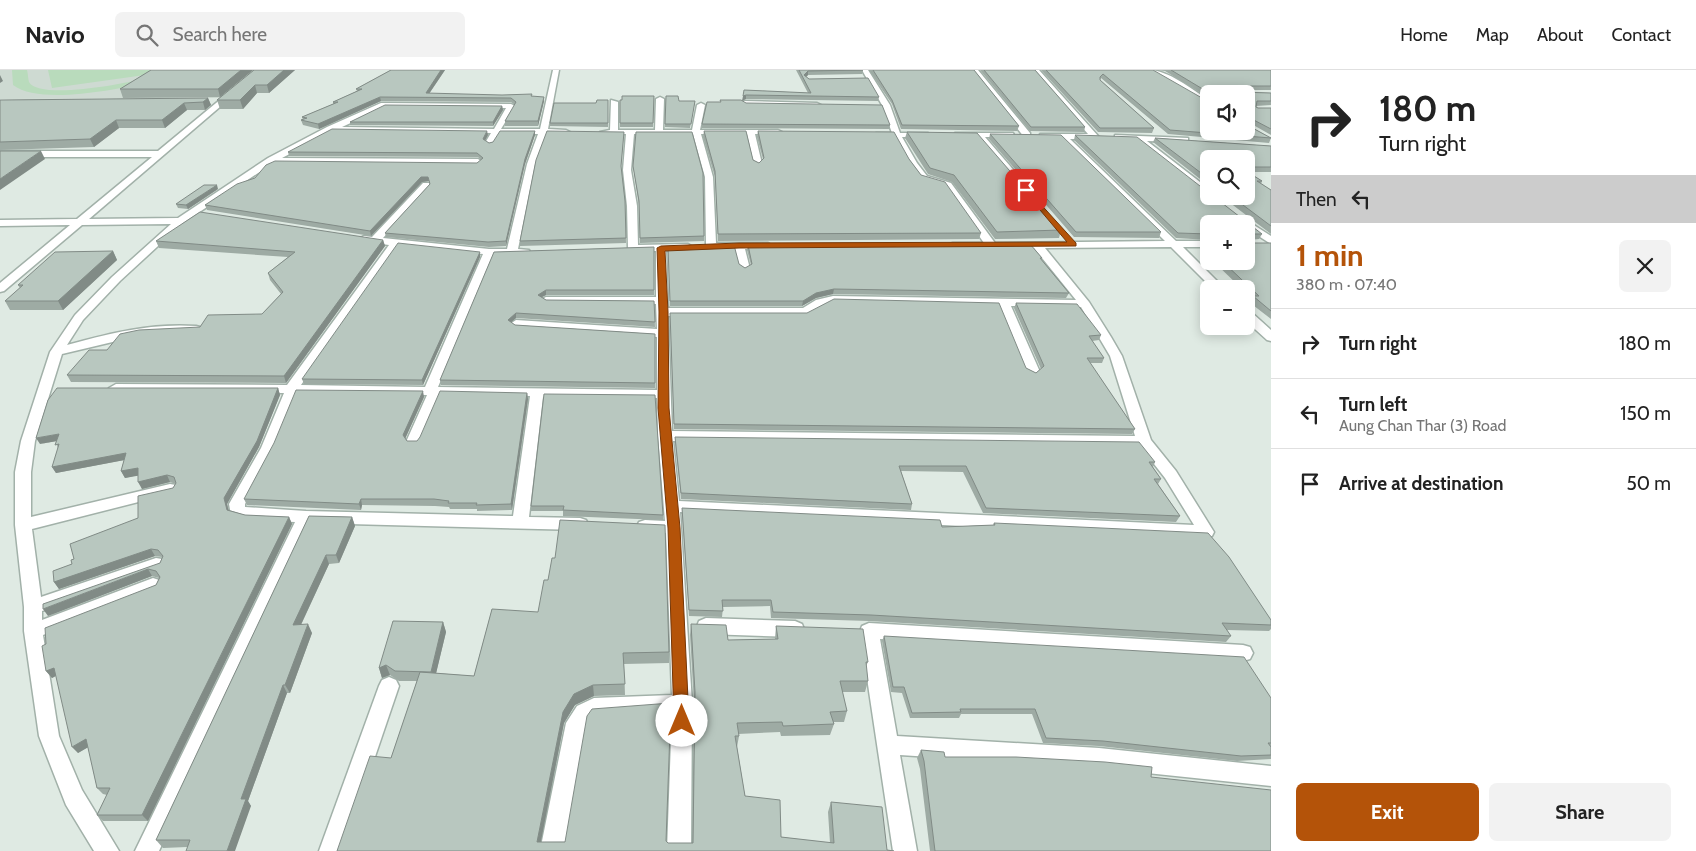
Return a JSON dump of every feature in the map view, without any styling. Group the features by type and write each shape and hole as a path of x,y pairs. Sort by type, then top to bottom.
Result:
{"street":[{"path":"0,289 260,70"},
{"path":"512,252 531,164 547,120 556,70"},
{"path":"865,70 872,78 886,105 896,135 924,178 948,185 992,246"},
{"path":"976,70 1026,135"},
{"path":"1036,70 1104,137"},
{"path":"1151,70 1165,76 1200,97"},
{"path":"862,78 872,78"},
{"path":"659,131 660,100"},
{"path":"213,101 223,101"},
{"path":"614,102 614,132"},
{"path":"746,103 826,105"},
{"path":"107,851 74,797 49,736 33,631 33,607 23,525 23,472 28,441 49,388 56,352 78,318 116,279 180,221 271,160 330,129 389,104 511,106 493,137"},
{"path":"701,105 696,131 709,177 712,246"},
{"path":"877,105 886,105"},
{"path":"330,129 493,137 543,132 576,132"},
{"path":"750,131 758,164"},
{"path":"595,132 787,132"},
{"path":"630,132 627,170 632,206 628,249 778,246"},
{"path":"1158,132 1165,138"},
{"path":"867,135 933,135"},
{"path":"952,135 1165,138 1195,142"},
{"path":"979,135 1029,193"},
{"path":"1063,137 1211,280"},
{"path":"1139,138 1200,187"},
{"path":"0,154 159,154"},
{"path":"271,160 478,162"},
{"path":"374,240 426,185"},
{"path":"192,212 211,215"},
{"path":"0,223 180,221"},
{"path":"1255,231 1271,243"},
{"path":"356,238 489,252 540,251"},
{"path":"943,246 1037,246 1070,241 1200,244"},
{"path":"395,243 292,388 287,404 261,460 237,504 237,511 248,514 306,518 597,524"},
{"path":"1255,244 1271,243"},
{"path":"739,246 745,269"},
{"path":"672,506 1206,532 1171,476 1144,442 1116,356 1085,304 1037,246"},
{"path":"661,248 663,394 674,528 682,702 679,851"},
{"path":"413,442 489,252"},
{"path":"546,300 806,312 820,302 834,299 1085,304"},
{"path":"1004,302 1034,372"},
{"path":"1255,322 1271,337"},
{"path":"516,324 645,331 663,334"},
{"path":"56,352 142,330 174,327 196,330"},
{"path":"104,388 292,388 432,392 663,394"},
{"path":"520,521 537,393"},
{"path":"665,436 1144,442"},
{"path":"23,525 170,489"},
{"path":"147,851 306,518"},
{"path":"626,526 674,528"},
{"path":"33,607 156,564"},
{"path":"33,631 152,586"},
{"path":"679,625 809,629"},
{"path":"849,631 1243,653"},
{"path":"869,631 905,851"},
{"path":"331,851 389,686"},
{"path":"552,851 576,724 584,712 594,707 682,702"},
{"path":"888,745 1099,758 1271,776"}],"shaded area":[{"path":"0,70 254,70 221,98 0,99"}],"green space":[{"path":"12,70 27,70 29,82 36,87 48,90 82,89 141,79 145,83 77,94 40,94 25,91 13,85"},
{"path":"48,70 150,70 152,74 52,88"}],"building":[{"path":"151,70 241,70 218,89 120,89"},
{"path":"254,70 284,70 267,85 255,85 240,100 217,100"},
{"path":"391,70 441,70 426,93 532,94 531,96 544,97 538,121 505,121 516,102 511,98 380,97 318,124 301,120 307,118 302,117 338,102 333,102 362,89 356,89"},
{"path":"799,70 863,70 808,71 804,75 809,79 868,78 879,97 743,96 744,90 811,93"},
{"path":"873,70 974,70 1019,126 902,125 892,100"},
{"path":"984,70 1035,70 1085,127 1031,127"},
{"path":"1046,70 1153,70 1200,97 1200,132 1170,130 1103,74 1100,80 1154,128 1100,128"},
{"path":"1171,70 1271,70 1271,86 1200,85 1200,87"},
{"path":"1255,93 1271,93 1271,101 1257,101 1256,107 1271,108 1271,129 1255,121"},
{"path":"622,96 654,96 653,123 620,123 620,100 622,100"},
{"path":"666,96 678,96 679,101 695,101 691,124 665,124"},
{"path":"208,98 203,102 184,103 162,120 116,120 90,139 0,142 0,100"},
{"path":"597,100 608,100 608,123 550,123 554,103 596,103"},
{"path":"720,100 741,100 746,103 882,105 890,125 702,124 707,102 721,102"},
{"path":"385,105 502,106 493,122 350,122"},
{"path":"332,129 487,131 483,139 489,143 493,142 500,131 535,131 525,159 506,241 488,242 385,233 430,184 428,177 421,177 370,231 205,205 237,184 255,178 266,165 275,161 477,163 483,158 477,153 288,152"},
{"path":"1255,129 1271,138 1255,137"},
{"path":"547,131 624,132 621,166 625,201 626,238 520,241 536,160"},
{"path":"704,131 746,131 753,160 759,163 764,158 758,131 894,132 909,159 921,175 945,182 981,233 718,234 715,171"},
{"path":"636,132 692,132 703,173 704,236 640,238 639,201 633,166"},
{"path":"907,132 977,133 1061,230 997,232 954,175 930,168"},
{"path":"990,134 1061,135 1161,232 1076,232"},
{"path":"1075,135 1137,137 1200,186 1200,205 1225,205 1238,215 1200,215 1200,234 1178,233"},
{"path":"1155,138 1271,146 1271,167 1255,167 1255,150 1200,150 1200,172"},
{"path":"0,151 41,151 0,179"},
{"path":"1255,177 1262,181 1257,181 1271,190 1271,226 1243,205 1255,205"},
{"path":"204,185 217,185 186,205 176,204"},
{"path":"200,212 383,240 284,376 67,375 89,350 107,350 120,334 139,330 200,327 208,315 262,314 283,292 268,273 295,252 156,241"},
{"path":"1255,229 1262,234 1255,234"},
{"path":"398,243 480,252 422,380 302,379"},
{"path":"1255,243 1271,243 1271,311 1255,298 1255,296 1259,296 1255,292 1255,280 1242,280 1232,270 1255,270"},
{"path":"1030,244 1069,293 834,289 816,293 803,301 670,301 668,247 734,245 739,264 745,268 752,264 748,245 994,246"},
{"path":"654,247 654,290 546,290 538,295 546,300 654,301 655,322 516,313 508,320 515,325 655,334 655,383 440,380 494,252"},
{"path":"113,251 58,301 5,301 23,285 18,285 55,252"},
{"path":"834,299 999,303 1026,368 1036,373 1044,366 1016,303 1077,304 1101,335 1089,336 1104,358 1087,358 1135,429 674,424 670,313 807,313"},
{"path":"57,388 278,388 257,441 224,498 227,510 245,515 289,517 142,815 97,815 110,788 97,788 86,739 72,747 54,668 46,671 42,646 46,644 45,628 156,585 160,577 156,571 148,569 43,609 43,604 160,563 163,556 158,550 151,549 54,582 53,571 72,564 71,560 74,559 70,544 138,518 138,496 173,488 176,483 174,477 167,475 138,482 138,468 121,471 126,453 52,467 59,444 55,445 59,434 36,438 48,400"},
{"path":"296,390 423,391 403,435 407,441 417,441 420,437 440,391 527,393 511,504 476,505 477,503 448,503 449,501 434,499 361,499 359,504 244,499 274,443"},
{"path":"544,394 655,395 663,515 563,510 564,506 531,506"},
{"path":"675,437 1139,442 1155,462 1149,462 1161,479 1154,479 1180,516 986,508 966,466 899,466 912,504 681,493"},
{"path":"682,508 940,520 942,527 995,525 994,523 1208,533 1229,557 1271,620 1271,625 1222,623 1231,636 871,615 773,612 771,600 722,600 723,611 689,610"},
{"path":"309,516 352,517 336,555 326,555 293,625 308,624 285,685 283,685 241,799 246,799 227,851 186,851 190,840 156,840"},
{"path":"560,520 665,525 669,652 623,653 625,684 593,685 574,694 563,712 537,842 565,842 587,716 592,709 671,703 666,841 668,843 693,843 695,692 691,624 726,625 728,640 778,639 776,626 863,629 868,662 866,662 868,681 840,681 847,711 830,712 834,724 783,726 782,722 737,723 739,736 735,736 745,796 780,800 781,837 834,843 831,802 882,807 887,850 894,851 337,851 370,756 391,758 420,672 474,676 492,609 538,612 544,580 548,580 552,558 555,558"},
{"path":"393,621 443,622 431,672 395,671 386,665 379,668"},
{"path":"884,636 1244,657 1271,698 1271,743 1268,743 1271,747 1271,755 1241,756 1103,741 1046,738 1035,709 960,709 961,712 912,713 904,687 893,687"},
{"path":"921,750 944,752 945,757 1016,757 1105,762 1152,767 1151,777 1271,790 1271,851 935,851"}],"route":[{"path":"682,721 674,528 663,394 664,312 661,248 712,246 1073,245 1026,190"}]}
